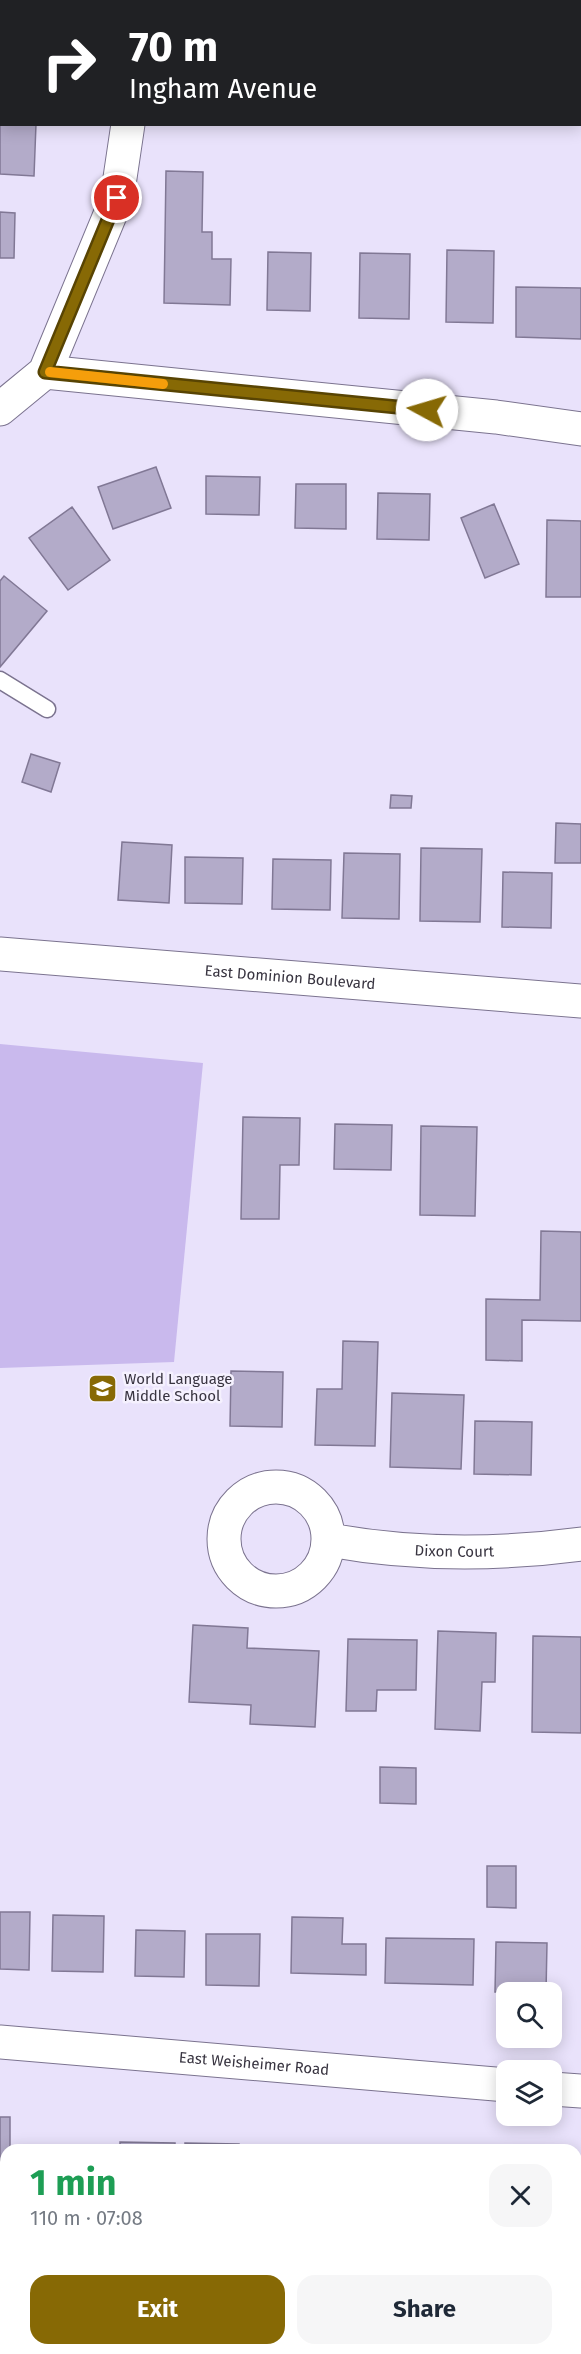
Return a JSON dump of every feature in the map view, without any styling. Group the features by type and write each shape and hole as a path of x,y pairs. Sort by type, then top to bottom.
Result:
{"street":[{"path":"0,409 45,372 117,198 128,126"},
{"path":"45,372 496,417 581,429"},
{"name":"East Dominion Boulevard","path":"0,954 581,1001"},
{"name":"Dixon Court","path":"329,1540 381,1549 415,1550 530,1551 581,1544"},
{"name":"East Weisheimer Road","path":"0,2042 496,2084"},
{"path":"562,2090 581,2091"}],"lane":[{"path":"0,680 47,709"}],"shaded area":[{"path":"0,1044 203,1063 174,1362 0,1368"}],"building":[{"path":"0,126 36,126 34,176 0,174"},
{"path":"166,171 203,172 202,232 212,232 212,259 231,259 230,305 164,303"},
{"path":"0,212 15,213 14,258 0,258"},
{"path":"447,250 494,251 493,323 446,322"},
{"path":"268,252 311,253 310,311 267,310"},
{"path":"360,253 410,254 409,319 359,318"},
{"path":"516,287 581,288 581,339 516,337"},
{"path":"156,467 171,508 113,529 98,487"},
{"path":"206,476 260,477 259,515 206,514"},
{"path":"296,484 346,484 346,529 295,528"},
{"path":"378,493 430,494 429,540 377,539"},
{"path":"494,504 519,564 485,578 461,518"},
{"path":"72,507 110,560 68,590 29,538"},
{"path":"547,520 581,521 581,597 546,597"},
{"path":"4,576 47,611 0,667 0,581"},
{"path":"31,754 60,763 51,792 22,782"},
{"path":"391,795 412,796 411,808 390,808"},
{"path":"556,823 581,824 581,863 555,863"},
{"path":"122,842 172,845 169,903 118,900"},
{"path":"421,848 482,849 480,922 420,921"},
{"path":"344,853 400,854 399,919 342,918"},
{"path":"185,857 243,858 242,904 185,903"},
{"path":"273,859 331,860 330,910 272,909"},
{"path":"503,872 552,873 551,928 502,927"},
{"path":"243,1117 300,1118 299,1165 280,1165 279,1219 241,1219"},
{"path":"335,1124 392,1125 391,1170 334,1169"},
{"path":"421,1126 477,1127 475,1216 420,1215"},
{"path":"541,1231 581,1232 581,1321 522,1320 522,1361 486,1360 486,1299 540,1300"},
{"path":"343,1341 378,1342 375,1446 315,1445 317,1389 342,1389"},
{"path":"231,1371 283,1372 282,1427 230,1426"},
{"path":"392,1393 464,1395 461,1469 390,1467"},
{"path":"475,1421 532,1422 531,1475 474,1474"},
{"path":"193,1625 248,1628 247,1648 319,1651 315,1727 250,1724 251,1705 189,1702"},
{"path":"438,1631 496,1633 495,1682 482,1682 480,1731 435,1729"},
{"path":"533,1636 581,1637 581,1733 532,1732"},
{"path":"348,1639 417,1640 416,1690 377,1690 376,1711 346,1711"},
{"path":"380,1767 416,1768 416,1804 380,1803"},
{"path":"487,1866 516,1866 516,1908 487,1907"},
{"path":"0,1912 30,1912 29,1970 0,1969"},
{"path":"53,1915 104,1916 103,1972 52,1971"},
{"path":"292,1917 343,1918 342,1944 366,1944 366,1975 291,1973"},
{"path":"136,1930 185,1931 184,1977 135,1976"},
{"path":"206,1934 260,1934 259,1986 206,1985"},
{"path":"386,1938 474,1939 473,1985 385,1983"},
{"path":"496,1942 547,1943 546,1982 496,1982 495,1992"},
{"path":"0,2117 10,2117 10,2144 0,2144"},
{"path":"120,2142 175,2143 175,2144 120,2144"},
{"path":"185,2143 239,2144 185,2144"}],"slow traffic":[{"path":"50,372 163,384"}],"place":[{"name":"World Language Middle School","path":"103,1388"}],"route":[{"path":"117,198 45,372 427,410"}]}
